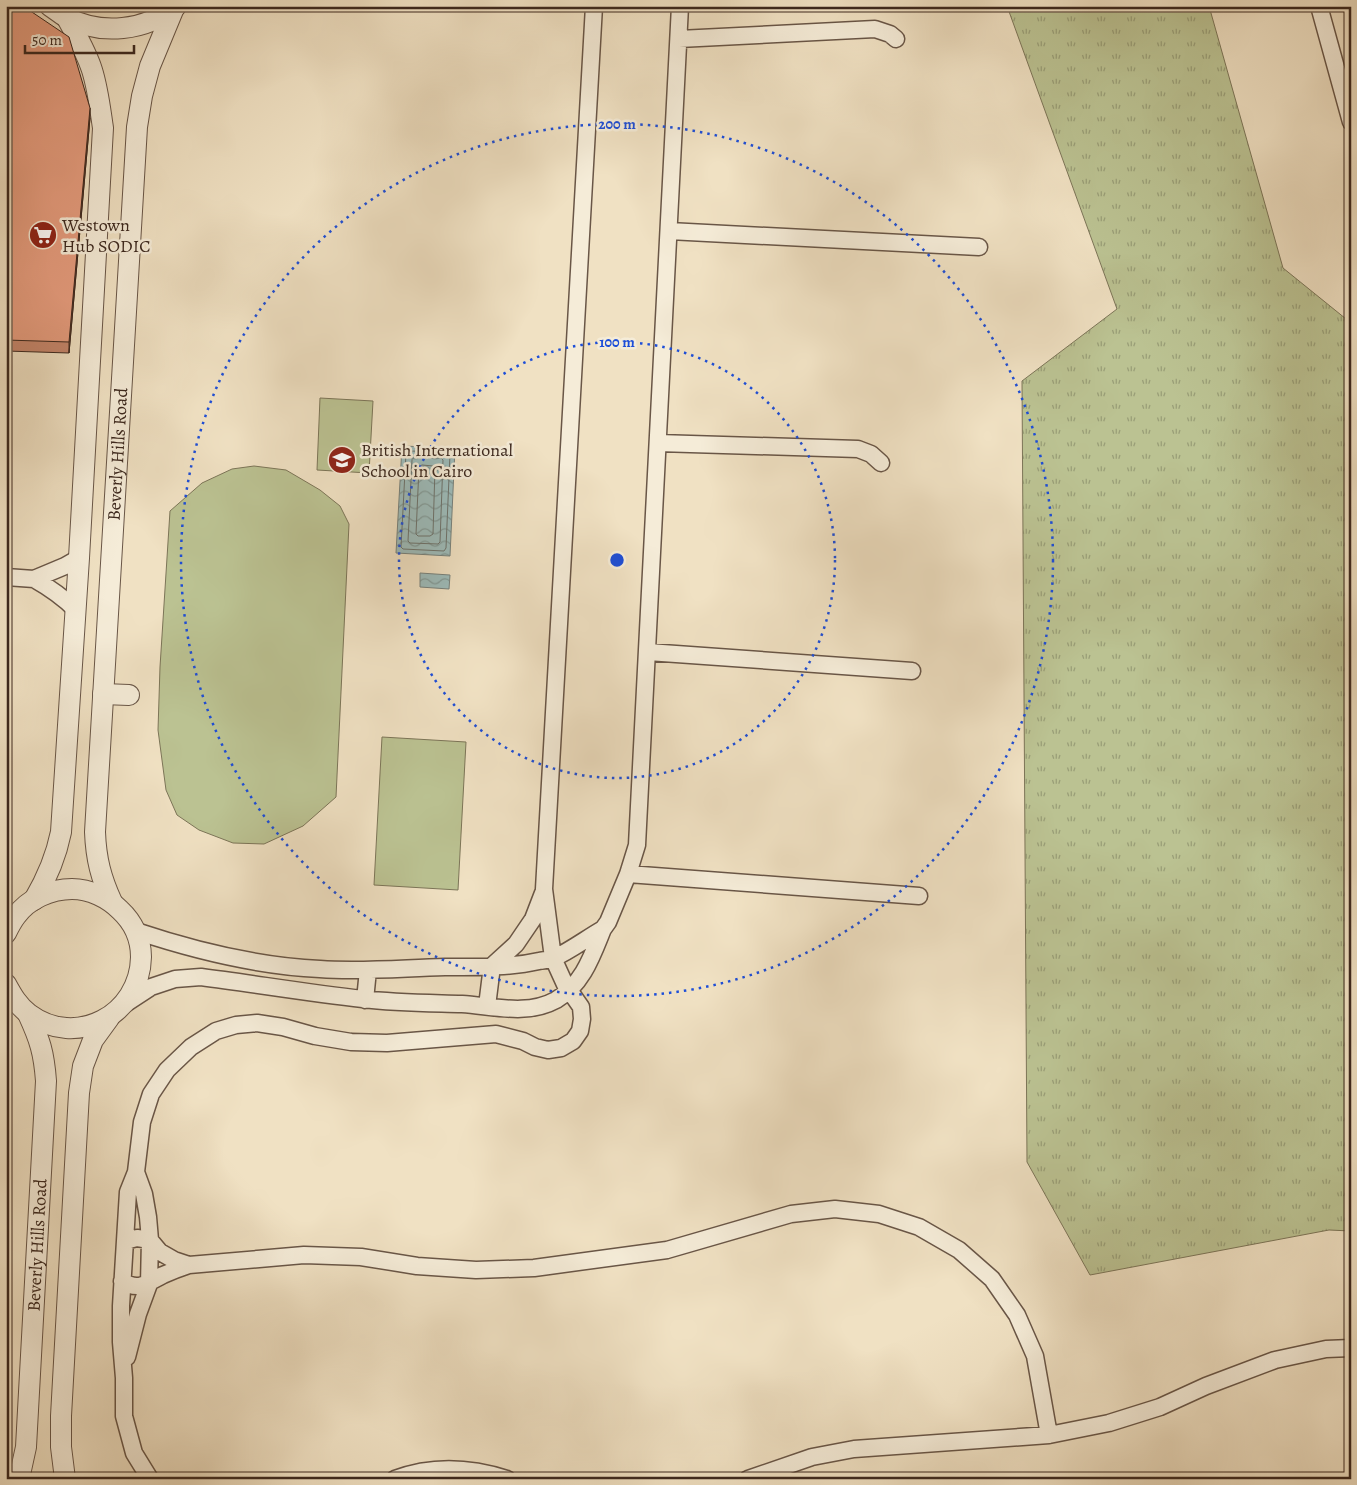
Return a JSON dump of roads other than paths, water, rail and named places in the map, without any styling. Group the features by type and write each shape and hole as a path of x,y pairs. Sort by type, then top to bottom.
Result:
{"street":[{"path":"150,1479 134,1453 124,1416 124,1378 121,1342 122,1280 128,1192 136,1172 142,1122 151,1094 167,1070 192,1047 216,1031 236,1025 257,1023 351,1042 387,1043 496,1034 548,1050 561,1048 573,1041 580,1031 582,1019 581,1006 568,991 553,958 544,889 594,6"},
{"path":"9,992 28,1014 47,1024 68,1028 89,1026 109,1018 125,1004 151,988 176,979 201,977 365,1000 486,1006 522,1010 555,1000 568,991 582,977 628,874 637,845 680,6"},
{"path":"1319,6 1351,122"},
{"path":"58,12 88,26 110,29 133,28 154,20 175,7"},
{"name":"Beverly Hills Road","path":"112,902 102,877 96,850 95,832 137,127 142,96 150,66 175,7"},
{"name":"Beverly Hills Road","path":"34,900 51,868 61,832 76,610 103,128 99,98 92,70 81,43 58,12"},
{"path":"679,39 875,29 890,34 896,39"},
{"path":"669,231 979,247"},
{"path":"658,443 858,449 871,454 881,463"},
{"path":"6,577 34,579 79,558"},
{"path":"34,579 63,598 76,610"},
{"path":"648,652 912,671"},
{"path":"103,694 129,695"},
{"path":"628,874 919,896"},
{"path":"6,933 11,919 34,900 53,892 73,889 94,893 112,902 126,915 136,931 141,950 141,969 135,988 125,1004"},
{"path":"486,1006 492,966 516,944 533,918 544,889"},
{"path":"136,931 180,946 226,957 273,965 320,969 368,970 531,963 553,958 603,929"},
{"path":"365,1000 368,970"},
{"name":"Beverly Hills Road","path":"19,1479 26,1447 46,1081 44,1058 38,1035 28,1014"},
{"name":"Beverly Hills Road","path":"65,1479 61,1447 61,1416 79,1093 83,1066 93,1040 109,1018"},
{"path":"124,1378 129,1346 148,1284 150,1240 148,1217 144,1194 136,1172"},
{"path":"122,1280 128,1285 135,1287 148,1284 189,1265 304,1255 361,1257 417,1266 476,1270 534,1268 667,1250 791,1214 835,1209 879,1214 919,1227 959,1250 992,1279 1017,1315 1035,1356 1049,1435"},
{"path":"125,1241 137,1238 150,1240 160,1252 174,1260 189,1265"},
{"path":"748,1479 812,1457 854,1449 1049,1435 1109,1424 1160,1407 1206,1386 1275,1360 1326,1349 1351,1348"},
{"path":"395,1479 406,1474 433,1469 459,1468 486,1472 507,1479"},
{"path":"766,1479 781,1468"}],"water":[{"path":"402,446 455,448 450,556 396,553"},
{"path":"420,573 450,575 449,589 420,587"}],"place":[{"name":"Westown Hub SODIC","path":"43,235"},
{"name":"British International School in Cairo","path":"342,460"}]}
